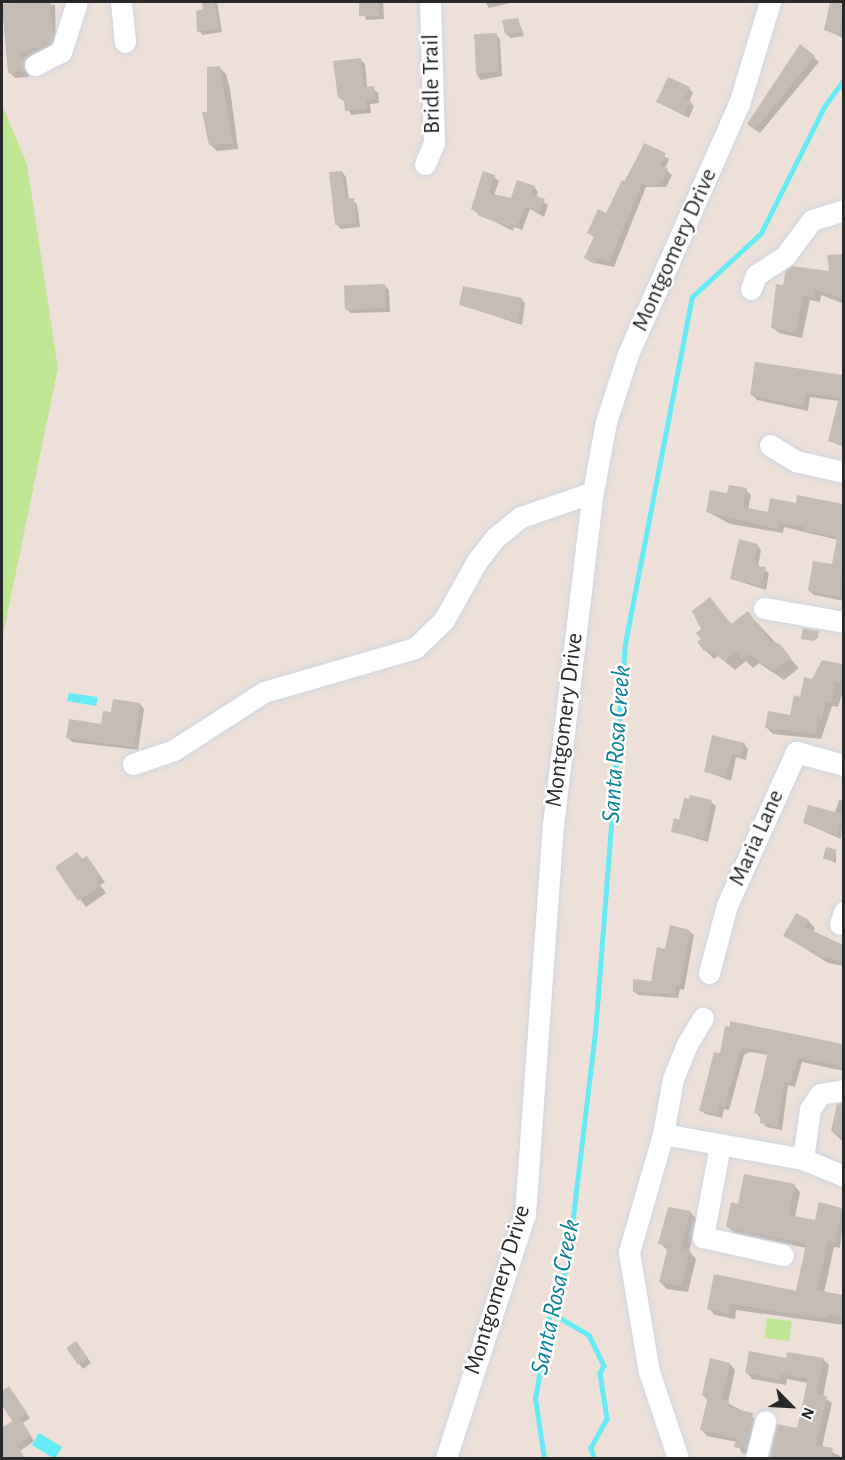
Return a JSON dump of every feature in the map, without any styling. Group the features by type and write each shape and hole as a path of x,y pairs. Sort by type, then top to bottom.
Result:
{"street":[{"path":"35,65 62,52 77,2"},
{"path":"121,2 125,42"},
{"name":"Bridle Trail","path":"425,164 434,143 430,2"},
{"name":"Montgomery Drive","path":"446,1458 525,1214 553,825 593,492 606,422 628,354 739,104 770,2"},
{"path":"750,289 756,275 785,256 812,220 839,211"},
{"path":"770,445 796,461 843,472"},
{"path":"133,764 174,750 264,692 415,648 444,620 477,561 496,537 521,517 593,492"},
{"path":"764,608 843,622"},
{"name":"Maria Lane","path":"710,973 727,905 796,752 843,765"},
{"path":"681,1457 649,1372 629,1251 663,1134 673,1079 686,1046 703,1018"},
{"path":"803,1160 810,1109 820,1094 843,1090"},
{"path":"663,1134 803,1160 843,1176"},
{"path":"720,1145 703,1237 783,1255"},
{"path":"756,1458 765,1421"}],"green space":[{"path":"2,105 27,164 58,368 2,640"},
{"path":"767,1318 792,1321 789,1341 765,1338"}],"water":[{"path":"69,693 98,697 96,706 67,701"},
{"path":"39,1433 62,1447 53,1458 32,1445"}],"building":[{"path":"50,2 53,35 51,43 21,53 24,71 8,73 2,4"},
{"path":"202,2 214,2 219,28 197,32 196,11 203,9"},
{"path":"359,2 379,2 379,16 359,16"},
{"path":"830,2 843,2 839,35 824,30"},
{"path":"518,18 521,32 505,34 502,20"},
{"path":"497,33 499,72 476,73 474,34"},
{"path":"800,44 815,56 755,130 747,124"},
{"path":"361,58 364,87 374,86 376,99 366,100 367,109 345,111 344,98 338,98 333,61"},
{"path":"220,66 233,143 209,145 202,112 207,112 207,67"},
{"path":"668,77 690,87 685,98 691,101 684,115 656,102"},
{"path":"644,143 666,153 660,165 668,169 662,183 650,187 642,184 609,263 597,258 595,264 584,258 594,236 587,233 598,209 606,213 622,180 626,182"},
{"path":"342,171 346,198 354,198 357,223 335,225 329,172"},
{"path":"483,171 495,175 489,193 511,198 517,180 535,186 531,194 545,199 539,213 526,206 517,226 510,224 509,227 477,215 480,213 471,209"},
{"path":"843,254 843,298 815,290 814,297 803,295 796,333 771,328 776,284 783,285 786,270 792,266 829,271 827,255"},
{"path":"385,284 386,308 345,309 344,285"},
{"path":"463,286 522,298 518,322 459,305"},
{"path":"755,362 843,375 843,445 828,441 839,398 806,393 803,407 750,395"},
{"path":"729,485 747,488 743,507 768,512 770,498 796,503 797,495 843,504 840,597 808,591 813,561 832,564 837,537 805,531 805,527 779,523 778,529 706,512 710,490 727,493"},
{"path":"739,539 758,544 754,560 757,566 766,567 761,586 730,579"},
{"path":"710,597 731,624 748,611 770,641 780,644 791,658 774,671 749,654 742,660 737,652 724,661 708,648 704,651 697,642 701,639 696,633 701,629 692,611"},
{"path":"803,628 819,631 818,638 813,641 801,639"},
{"path":"822,660 843,664 843,671 841,683 835,682 832,702 826,701 822,719 818,718 815,734 765,728 768,711 790,715 794,695 800,697 804,677 812,679"},
{"path":"113,699 140,703 134,747 66,738 69,719 101,724 103,711 111,712"},
{"path":"712,735 745,743 741,756 732,754 726,777 704,772"},
{"path":"690,795 712,800 704,839 671,832 674,818 679,820 684,798 689,799"},
{"path":"808,805 843,814 837,835 803,823"},
{"path":"826,847 837,850 834,861 823,859"},
{"path":"77,852 82,859 87,856 100,875 95,878 100,886 78,901 55,867"},
{"path":"796,913 809,920 805,927 843,945 841,961 820,956 783,936"},
{"path":"670,925 690,930 680,986 676,985 674,994 633,992 633,979 651,981 657,947 665,949"},
{"path":"730,1021 843,1044 843,1066 798,1058 791,1083 784,1082 777,1127 760,1123 761,1114 754,1113 768,1052 745,1048 740,1051 725,1107 720,1105 718,1114 699,1111 714,1052 720,1053 725,1026 730,1027"},
{"path":"843,1103 843,1136 831,1131 837,1104"},
{"path":"744,1174 795,1184 789,1215 815,1220 819,1202 842,1208 835,1243 828,1241 817,1290 843,1295 843,1318 828,1315 827,1319 731,1304 729,1314 707,1309 714,1274 796,1291 806,1244 726,1227 731,1202 738,1204"},
{"path":"668,1207 691,1211 681,1248 690,1250 681,1286 659,1282 668,1246 658,1244"},
{"path":"76,1341 88,1358 78,1365 66,1348"},
{"path":"749,1351 786,1358 787,1352 824,1358 816,1394 827,1396 816,1445 833,1448 831,1458 769,1458 777,1424 797,1428 808,1379 781,1374 780,1380 745,1373"},
{"path":"710,1358 730,1363 722,1400 729,1401 728,1407 753,1413 745,1449 734,1447 736,1438 700,1430 708,1396 702,1395"},
{"path":"9,1386 27,1413 20,1418 31,1436 17,1446 25,1458 2,1458 2,1428 12,1421 2,1405 2,1391"}],"waterway":[{"name":"Santa Rosa Creek","path":"544,1458 535,1399 550,1312 567,1267 595,1033 625,644 692,297 761,233 824,107 844,79"},
{"path":"550,1312 589,1335 604,1366 600,1373 607,1419 591,1448 594,1458"}]}
